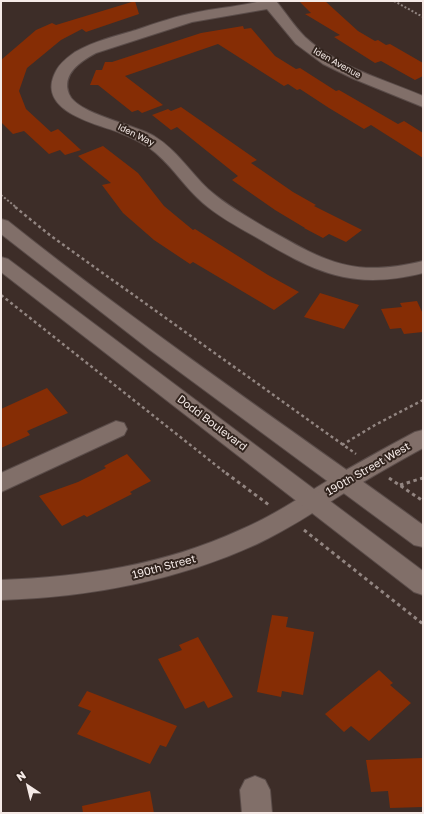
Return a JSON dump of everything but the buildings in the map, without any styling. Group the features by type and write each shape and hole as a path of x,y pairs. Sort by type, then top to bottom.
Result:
{"street":[{"name":"Iden Avenue","path":"269,3 294,34 315,52 361,77 423,102"},
{"name":"Iden Way","path":"269,3 189,19 95,48 79,57 66,67 60,79 59,85 62,96 70,106 83,114 128,130 152,142 172,157 200,191 219,207 313,262 350,273 377,275 403,272 423,267"},
{"path":"1,225 103,304 346,480 423,538"},
{"name":"Dodd Boulevard","path":"1,263 423,585"},
{"path":"1,483 116,429"},
{"name":"190th Street West","path":"314,501 346,480 423,438"},
{"name":"190th Street","path":"1,590 84,584 117,579 156,570 194,559 222,548 287,517 314,501"}],"path":[{"path":"394,1 423,17"},
{"path":"1,195 51,236 342,445 375,425 423,400"},
{"path":"1,295 144,410 249,491 287,517 423,624"},
{"path":"399,485 423,478"}]}
